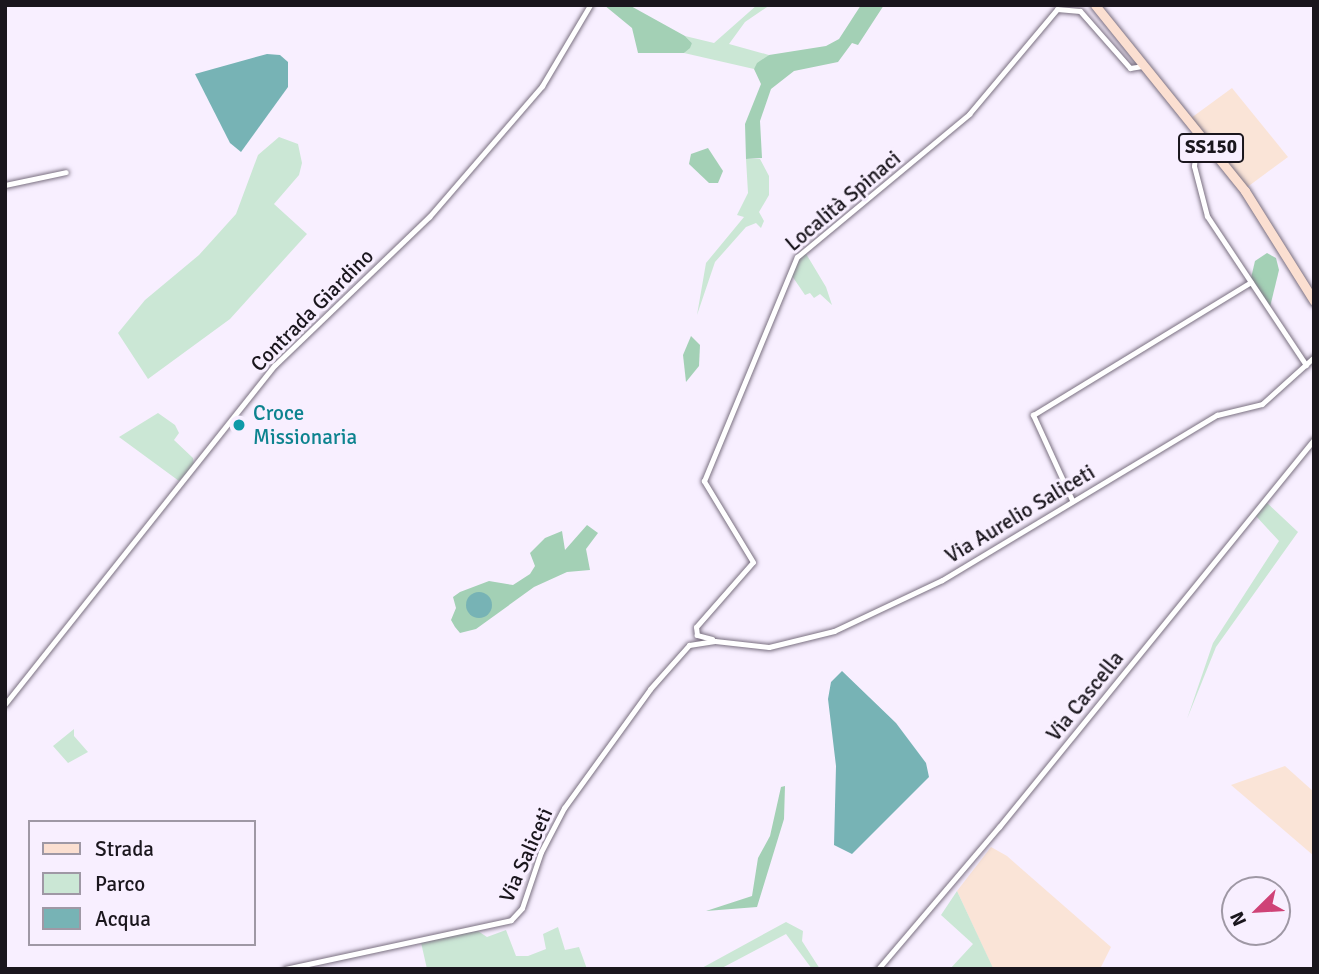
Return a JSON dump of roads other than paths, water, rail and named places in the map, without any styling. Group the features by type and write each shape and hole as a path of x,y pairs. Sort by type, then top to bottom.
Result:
{"main road":[{"name":"SS150","path":"1096,5 1250,198 1314,301"}],"street":[{"name":"Contrada Giardino","path":"5,704 275,365 429,217 542,86 590,5"},
{"name":"Località Spinaci","path":"721,643 697,635 696,627 753,562 704,481 797,257 969,114 1058,9 1080,11 1130,68 1142,66"},
{"path":"1199,133 1194,166 1205,210 1306,365"},
{"path":"5,186 66,172"},
{"path":"1072,500 1033,420 1036,411 1251,282"},
{"name":"Via Aurelio Saliceti","path":"721,643 769,647 834,631 942,580 1217,415 1262,404 1314,357"},
{"name":"Via Cascella","path":"877,969 999,827 1314,440"},
{"name":"Via Saliceti","path":"285,969 511,920 522,908 551,828 650,689 689,645 721,643"}],"water":[{"path":"267,54 280,55 288,62 288,87 241,152 230,143 195,74"},
{"path":"479,592 488,596 492,605 488,614 479,618 470,614 466,605 470,596"},
{"path":"842,671 896,723 926,763 929,777 852,854 834,845 836,766 828,699 831,682"}],"place":[{"name":"Croce Missionaria","path":"239,425"}]}
